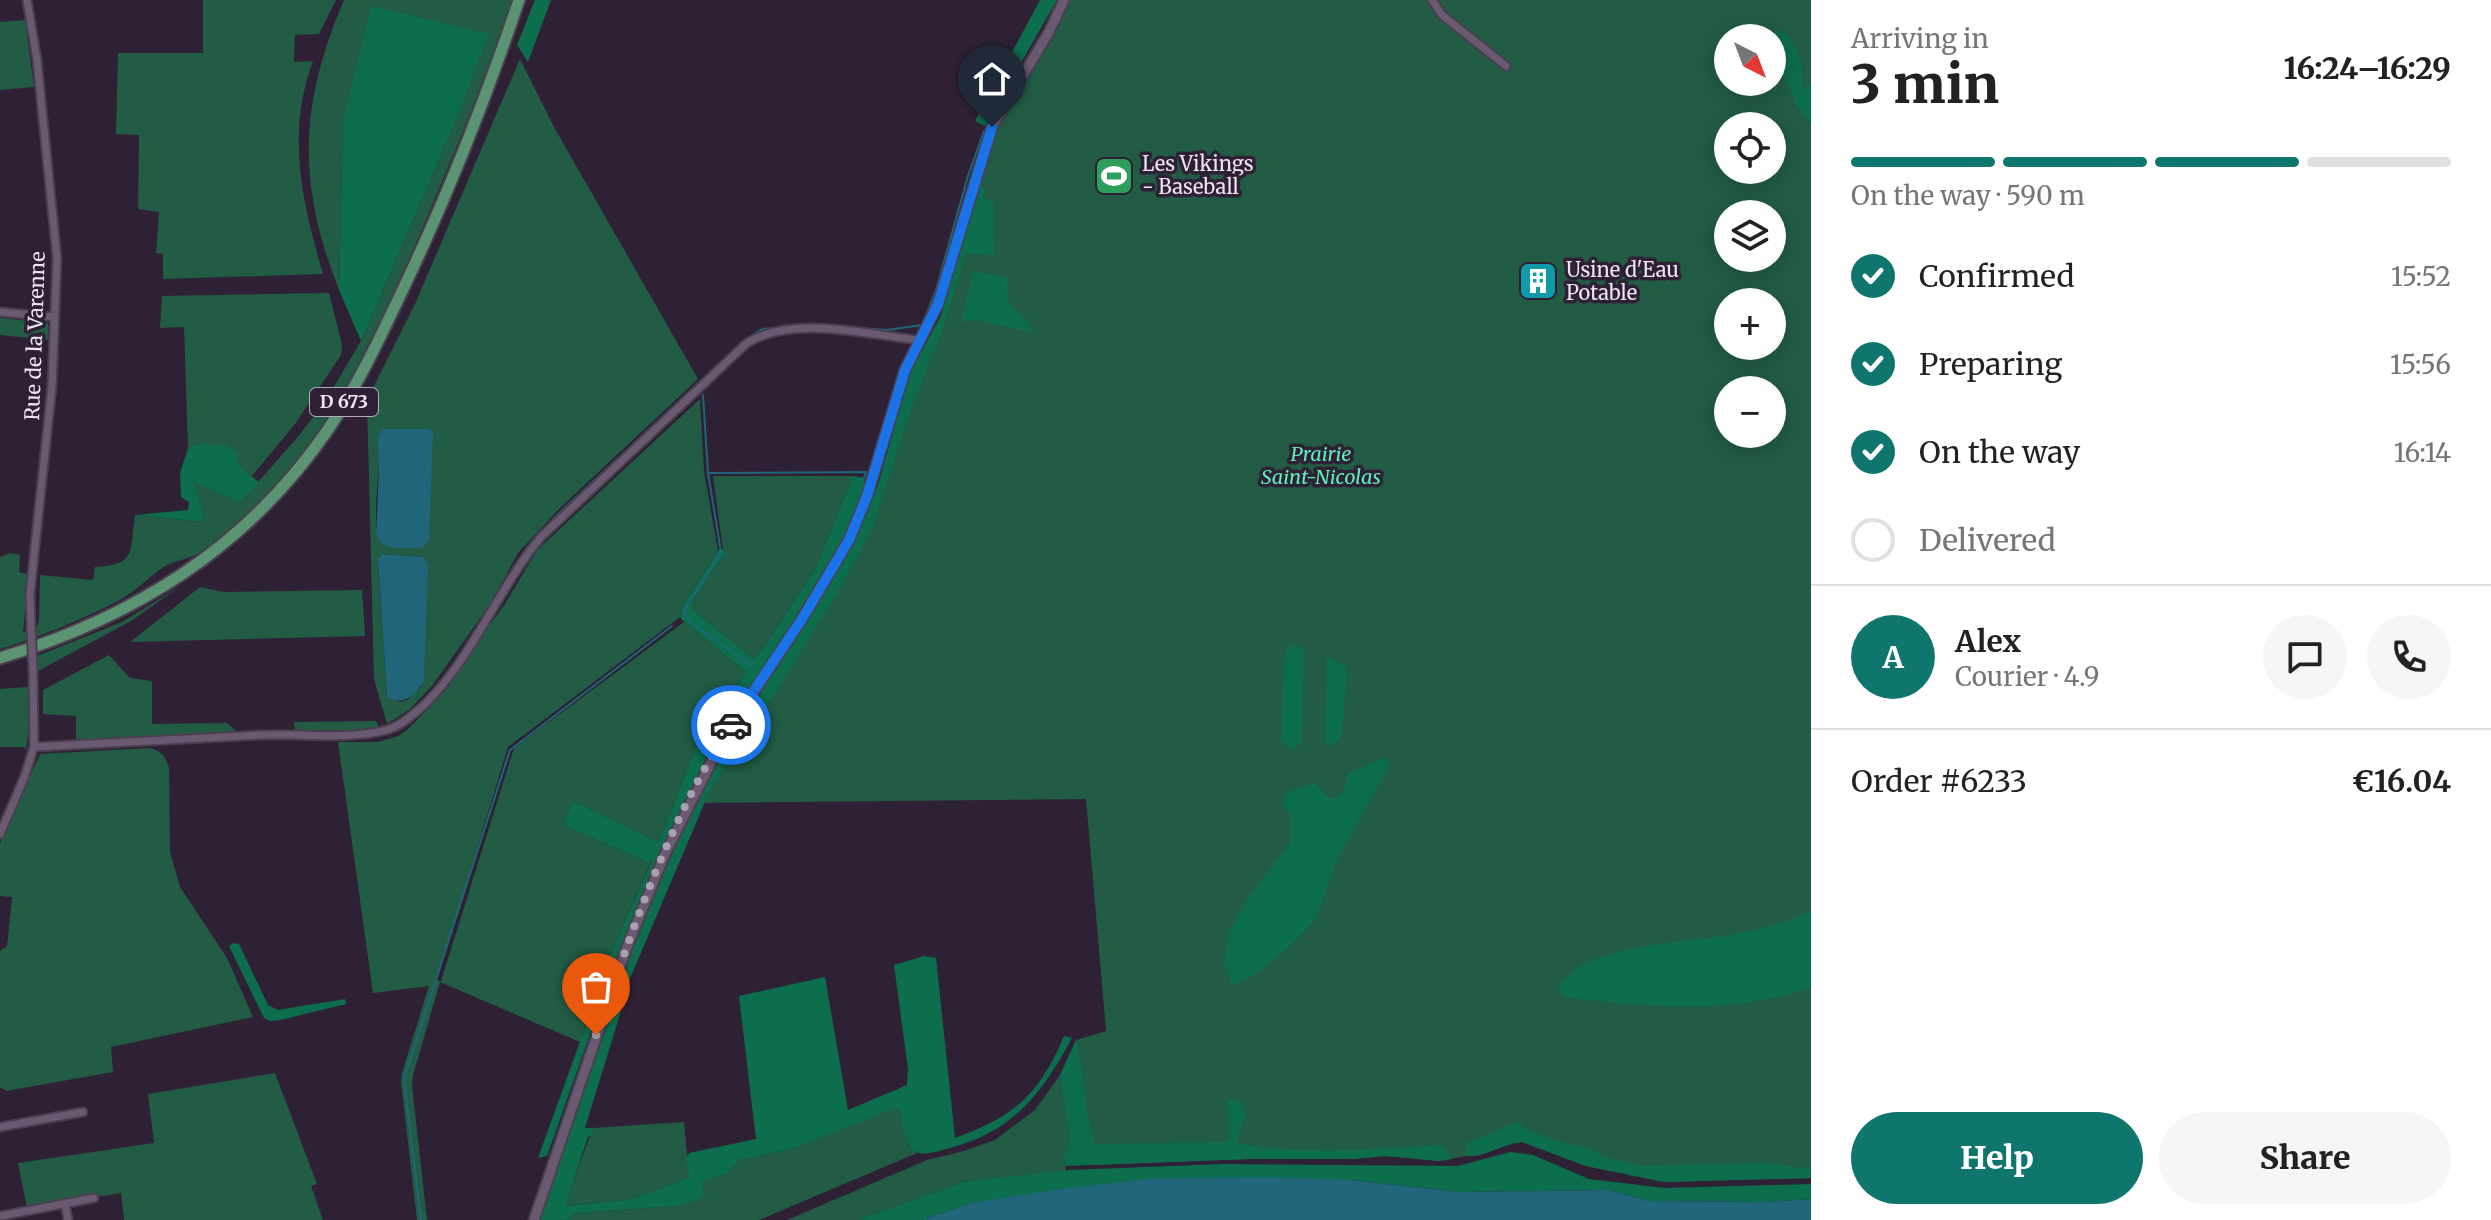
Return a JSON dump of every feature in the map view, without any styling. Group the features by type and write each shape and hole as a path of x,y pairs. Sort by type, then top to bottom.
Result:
{"main road":[{"name":"D 673","path":"0,658 62,638 109,618 158,591 211,555 291,477 327,431 383,332 442,207 519,0"}],"street":[{"name":"Rue de la Varenne","path":"27,0 37,60 57,258 52,386 30,594 34,747"},
{"path":"534,1220 627,947 665,854 724,737 802,619 849,540 867,496 895,396 938,304 992,127 1049,32 1064,0"},
{"path":"1432,0 1442,15 1506,66"},
{"path":"0,312 55,317"},
{"path":"0,832 34,747 263,735 354,735 385,731 403,723 426,703 456,665 502,597 522,559 542,536 747,343 772,332 831,328 919,340"},
{"path":"0,1127 83,1112"},
{"path":"0,1216 94,1198"},
{"path":"65,1203 68,1220"}],"green space":[{"path":"203,0 336,0 319,34 295,35 294,62 313,61 300,115 300,168 303,194 323,274 163,279 163,254 156,253 159,212 138,209 139,135 116,134 118,53 203,53"},
{"path":"344,0 512,0 450,162 365,353 312,441 246,517 201,552 167,565 118,601 60,628 0,649 0,557 10,553 20,555 19,572 28,574 23,633 37,627 39,621 40,575 93,580 95,567 118,563 129,554 135,515 200,522 194,481 240,502 325,402 361,341 449,137 343,122 339,290 316,214 310,179 309,145 318,75"},
{"path":"535,0 551,0 528,62 517,45"},
{"path":"1040,0 1057,0 985,126 975,121"},
{"name":"Prairie Saint-Nicolas","path":"1068,0 1811,0 1811,1178 1664,1182 1586,1166 1522,1142 1478,1156 1440,1161 1386,1156 1092,1165 1072,1065 1076,1040 1106,1031 1086,799 694,803 852,542 878,485 911,371 941,316 1001,120"},
{"path":"371,6 489,34 449,137 361,341 339,290 343,122"},
{"path":"25,20 34,87 0,90 0,22"},
{"path":"1786,36 1800,63 1804,89 1811,82 1811,125 1797,106 1786,80"},
{"path":"520,59 555,129 698,379 558,510 518,553 491,603 432,686 410,709 387,724 374,679 367,400 415,304","holes":["429,429 376,535 382,430","382,554 424,557 420,687 407,700 400,702 387,697 378,559"]},
{"path":"978,182 985,191 983,197 993,201 994,255 966,254 944,326 911,409 872,528 844,581 779,687 710,790 620,1002 614,1000 640,928 705,778 852,542 878,485 911,371 941,316"},
{"path":"973,271 1007,277 1008,302 1030,324 1030,332 975,320 961,322"},
{"path":"329,293 342,345 341,355 295,424 252,476 204,442 188,448 184,327 160,328 162,296"},
{"path":"0,318 48,323 49,340 0,335"},
{"path":"700,399 704,471 718,551 682,607 680,617 508,747 437,980 441,981 514,748 684,622 746,672 695,749 659,842 573,801 563,825 645,861 652,860 610,954 580,1042 440,982 413,1075 427,1220 417,1220 401,1082 429,986 373,993 338,742 378,742 407,730 429,708 505,604 537,550"},
{"path":"204,442 213,447 224,444 236,452 238,465 259,482 240,502 194,482 203,514 201,522 135,515 188,510 189,502 181,497 180,473 188,448"},
{"path":"713,476 853,476 816,567 754,659 692,609 692,602 726,552 723,550"},
{"path":"853,476 864,478 866,485 845,536 804,608 701,768 662,848 608,985 600,984 610,954 652,861 645,861 563,825 573,801 659,842 695,749 746,672 684,622 680,617 682,607 720,548 726,552 692,602 692,609 754,659 816,567"},
{"path":"179,587 131,621 38,671 37,656 122,622"},
{"path":"200,587 223,592 362,590 365,636 130,642"},
{"path":"1290,644 1304,648 1302,742 1291,751 1281,739 1284,656"},
{"path":"109,655 130,678 152,681 152,724 227,723 237,732 76,740 76,716 43,714 43,690"},
{"path":"1327,656 1345,666 1347,673 1342,732 1339,740 1329,747 1325,740"},
{"path":"28,687 30,719 26,750 24,747 0,747 0,689"},
{"path":"376,721 379,727 354,730 295,730 294,722"},
{"path":"149,748 162,755 169,768 170,852 180,887 227,958 253,1017 111,1047 113,1072 6,1091 0,1087 0,951 7,946 12,897 0,896 0,843 40,754"},
{"path":"1385,757 1390,761 1388,768 1337,860 1316,919 1288,948 1253,976 1232,985 1224,964 1228,933 1249,896 1290,843 1290,814 1282,803 1288,792 1315,783 1329,798 1337,798 1344,791 1348,774"},
{"path":"1811,911 1811,988 1808,989 1747,1002 1657,1006 1565,997 1558,988 1570,974 1610,954 1750,931"},
{"path":"239,944 268,1005 278,1010 345,999 346,1004 280,1020 264,1018 229,946"},
{"path":"924,956 936,958 955,1138 994,1121 1023,1101 1045,1074 1064,1036 1072,1038 1036,1094 1006,1122 969,1142 923,1154 914,1151 908,1144 898,1107 792,1149 739,1160 728,1173 701,1182 705,1194 695,1201 676,1206 576,1213 566,1220 539,1220 612,1007 621,1011 585,1128 593,1128 592,1135 588,1137 565,1206 632,1199 689,1177 686,1158 689,1153 756,1139 739,996 825,977 848,1110 907,1085 908,1069 894,965"},
{"path":"599,989 605,992 547,1156 538,1158"},
{"path":"1076,1040 1095,1144 1229,1142 1227,1100 1241,1101 1246,1116 1237,1143 1313,1150 1442,1145 1451,1159 1440,1161 1386,1156 1065,1166 1069,1134 1060,1075"},
{"path":"275,1073 317,1184 311,1186 323,1220 124,1220 121,1193 27,1208 18,1163 154,1143 148,1094"},
{"path":"1060,1075 1069,1133 1066,1172 963,1182 857,1220 787,1220 927,1160 995,1140 1035,1110"},
{"path":"898,1106 909,1146 917,1153 759,1220 566,1220 576,1213 676,1206 700,1182 728,1173 739,1160 792,1149"},
{"path":"684,1122 689,1177 632,1199 564,1206 593,1128"},
{"path":"1518,1122 1526,1129 1555,1140 1644,1166 1761,1163 1811,1169 1811,1178 1664,1182 1586,1166 1522,1142 1480,1155 1466,1156 1467,1143"},
{"path":"1510,1152 1533,1155 1589,1179 1664,1188 1811,1184 1811,1199 1767,1202 1647,1201 1609,1190 1459,1192 1350,1180 971,1203 922,1220 857,1220 963,1182 1070,1170 1222,1164 1458,1166"}],"water":[{"path":"382,429 429,429 433,433 429,541 421,548 389,546 376,535 378,436"},
{"path":"382,554 424,557 428,565 424,680 413,695 399,701 387,697 378,559"},
{"path":"1156,1178 1350,1180 1459,1192 1609,1190 1647,1201 1767,1202 1811,1199 1811,1220 922,1220 971,1203 1069,1188"}],"waterway":[{"path":"812,325 887,330 922,325 936,290 984,131"},
{"path":"744,341 762,329 786,327"},
{"path":"704,378 739,346"},
{"path":"527,547 558,514 700,382"},
{"path":"703,395 708,473 721,552 684,611 690,622 751,665"},
{"path":"709,473 866,472 864,478"},
{"path":"421,1220 404,1079 510,750 672,626"}],"way so far":[{"path":"596,1035 665,854 701,778 731,725"}],"place":[{"name":"Les Vikings - Baseball","path":"1114,176"},
{"name":"Usine d'Eau Potable","path":"1538,281"}],"route":[{"path":"731,725 802,619 849,540 867,496 895,396 938,304 992,127"}]}
